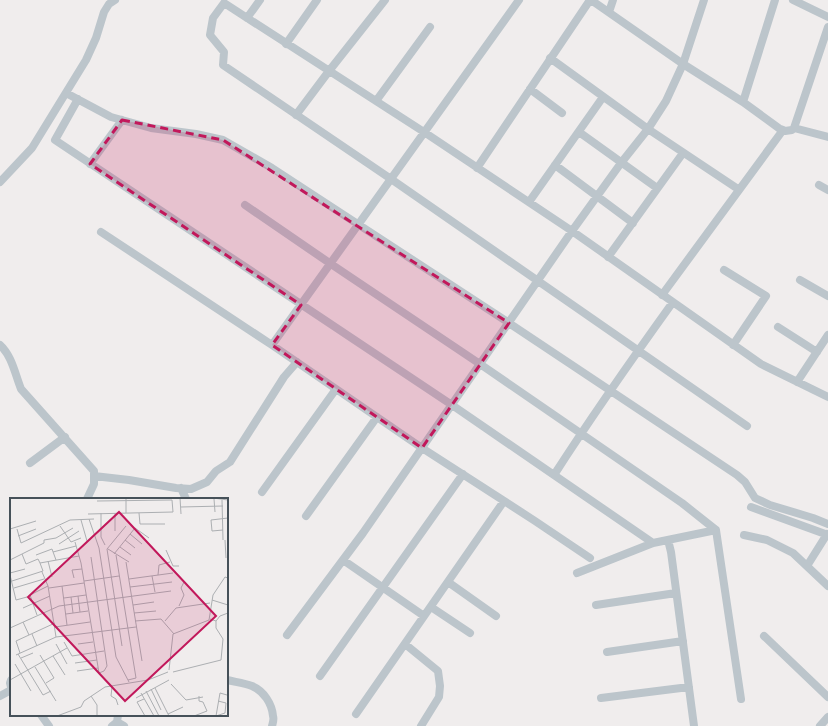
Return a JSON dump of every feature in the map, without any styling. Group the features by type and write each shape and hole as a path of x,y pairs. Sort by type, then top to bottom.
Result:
{"street":[{"path":"247,18 260,0"},
{"path":"286,44 317,0"},
{"path":"296,114 384,0"},
{"path":"272,345 519,0"},
{"path":"477,168 550,58 591,0 683,64 743,102 783,130 792,130 794,128 828,137"},
{"path":"609,12 613,0"},
{"path":"287,635 368,526 572,231 621,163 648,129 666,101 683,64 704,0"},
{"path":"743,102 775,0"},
{"path":"793,0 828,17"},
{"path":"0,182 32,148 66,93 86,60 96,38 104,12 110,1"},
{"path":"747,426 223,64 224,52 210,35 213,18 224,3 424,132 529,202 761,364 828,397"},
{"path":"376,101 430,27"},
{"path":"794,128 828,27"},
{"path":"550,58 648,129 738,189"},
{"path":"530,90 562,113"},
{"path":"66,93 111,117 151,128 196,134 223,140 272,168 358,224 737,475 745,482 755,498 770,505 814,518 828,524"},
{"path":"529,202 603,97"},
{"path":"78,99 55,140 452,405 653,543"},
{"path":"90,164 122,120"},
{"path":"662,295 738,189 783,130"},
{"path":"579,132 657,188"},
{"path":"608,257 683,153"},
{"path":"555,166 633,222"},
{"path":"819,185 828,190"},
{"path":"245,205 581,433 682,503 716,530 741,699"},
{"path":"101,232 272,345 422,448 590,558"},
{"path":"724,270 766,296 733,345"},
{"path":"800,280 828,296"},
{"path":"554,475 581,433 672,302"},
{"path":"778,327 817,352"},
{"path":"797,382 828,335"},
{"path":"0,345 12,362 21,389 94,471 94,484 87,498"},
{"path":"94,476 192,489 207,482 216,471 230,462 284,377 297,362"},
{"path":"262,492 336,389"},
{"path":"306,516 377,417"},
{"path":"30,463 65,437"},
{"path":"320,676 463,474"},
{"path":"181,488 186,498"},
{"path":"356,714 504,501"},
{"path":"752,507 828,534 807,566"},
{"path":"577,573 653,543 716,530"},
{"path":"744,535 767,540 793,553 828,586"},
{"path":"668,540 671,552 694,726"},
{"path":"343,560 424,616"},
{"path":"448,582 496,616"},
{"path":"596,605 676,593"},
{"path":"431,607 470,633"},
{"path":"764,636 828,697"},
{"path":"607,652 683,641"},
{"path":"405,644 438,671 440,686 439,697 421,726"},
{"path":"228,680 252,686 262,694 270,705 273,717 272,726"},
{"path":"601,698 689,687"},
{"path":"0,696 10,689"},
{"path":"41,716 49,726"},
{"path":"820,726 828,717"}],"highlighted area":[{"path":"122,120 223,140 509,323 422,448 272,345 301,305 90,164"}]}
